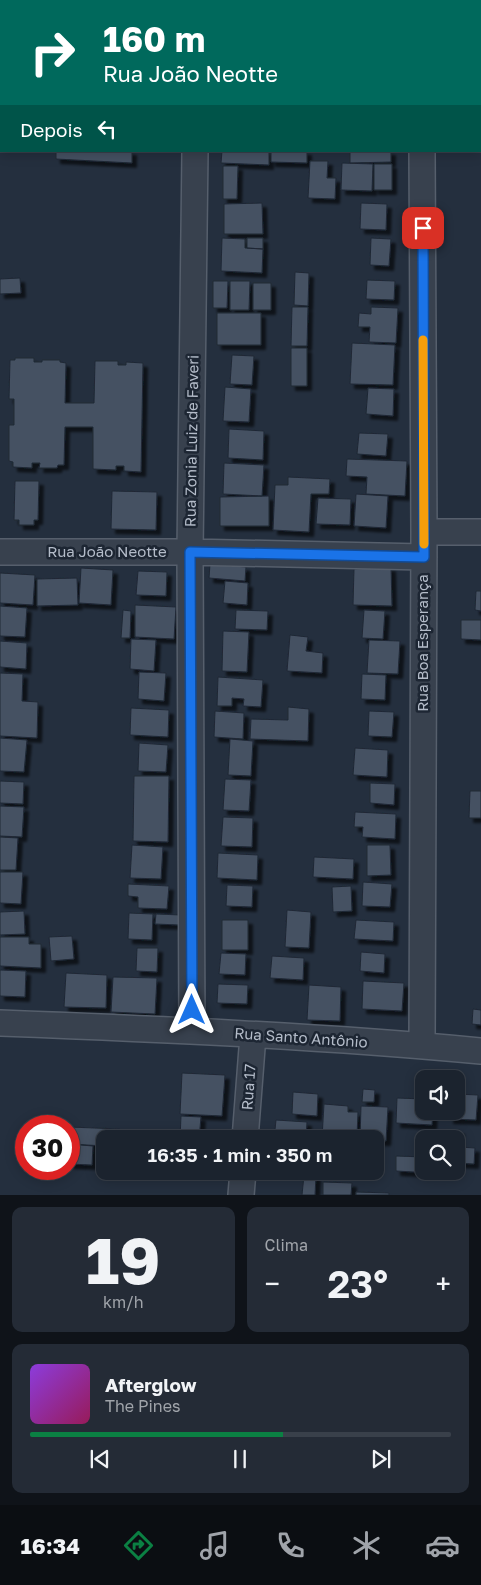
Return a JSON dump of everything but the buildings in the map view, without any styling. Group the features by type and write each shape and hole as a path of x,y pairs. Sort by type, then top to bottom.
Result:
{"street":[{"name":"Rua Zonia Luiz de Faveri","path":"192,1030 190,552 196,152"},
{"name":"Rua Boa Esperança","path":"422,152 424,557 422,1045"},
{"path":"424,532 481,532"},
{"name":"Rua João Neotte","path":"0,552 190,552 424,557"},
{"name":"Rua Santo Antônio","path":"0,1023 192,1030 422,1045 481,1051"},
{"name":"Rua 17","path":"246,1130 253,1035"},
{"path":"241,1195 242,1180"}],"slow traffic":[{"path":"423,340 424,544"}],"route":[{"path":"192,1010 190,552 424,557 423,228"}]}
